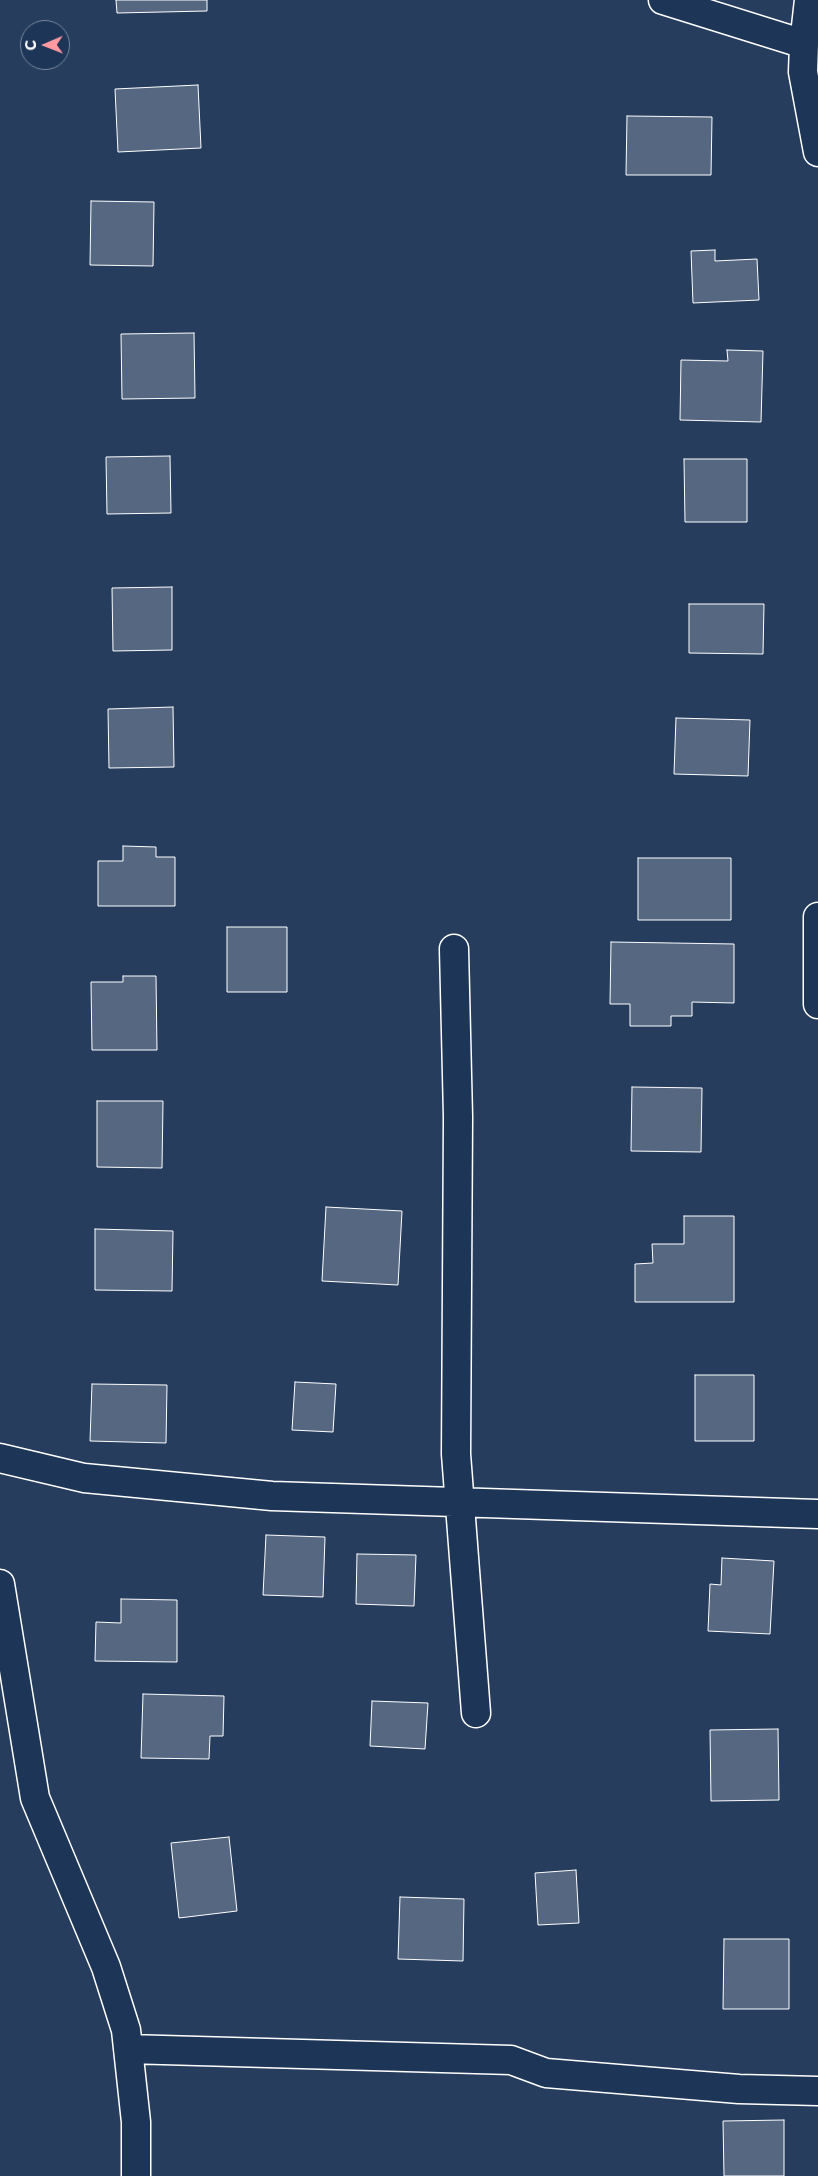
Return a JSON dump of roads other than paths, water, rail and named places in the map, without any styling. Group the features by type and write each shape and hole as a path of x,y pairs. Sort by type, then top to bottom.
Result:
{"street":[{"path":"663,0 804,44"},
{"path":"809,0 803,72 814,105 818,152"},
{"path":"818,917 818,1004"},
{"path":"454,949 458,1117 456,1454 476,1713"},
{"path":"0,1458 84,1478 262,1495 818,1514"},
{"path":"0,1584 35,1798 106,1967 126,2030 136,2122 136,2176"},
{"path":"128,2049 511,2060 546,2073 739,2089 818,2092"}]}
